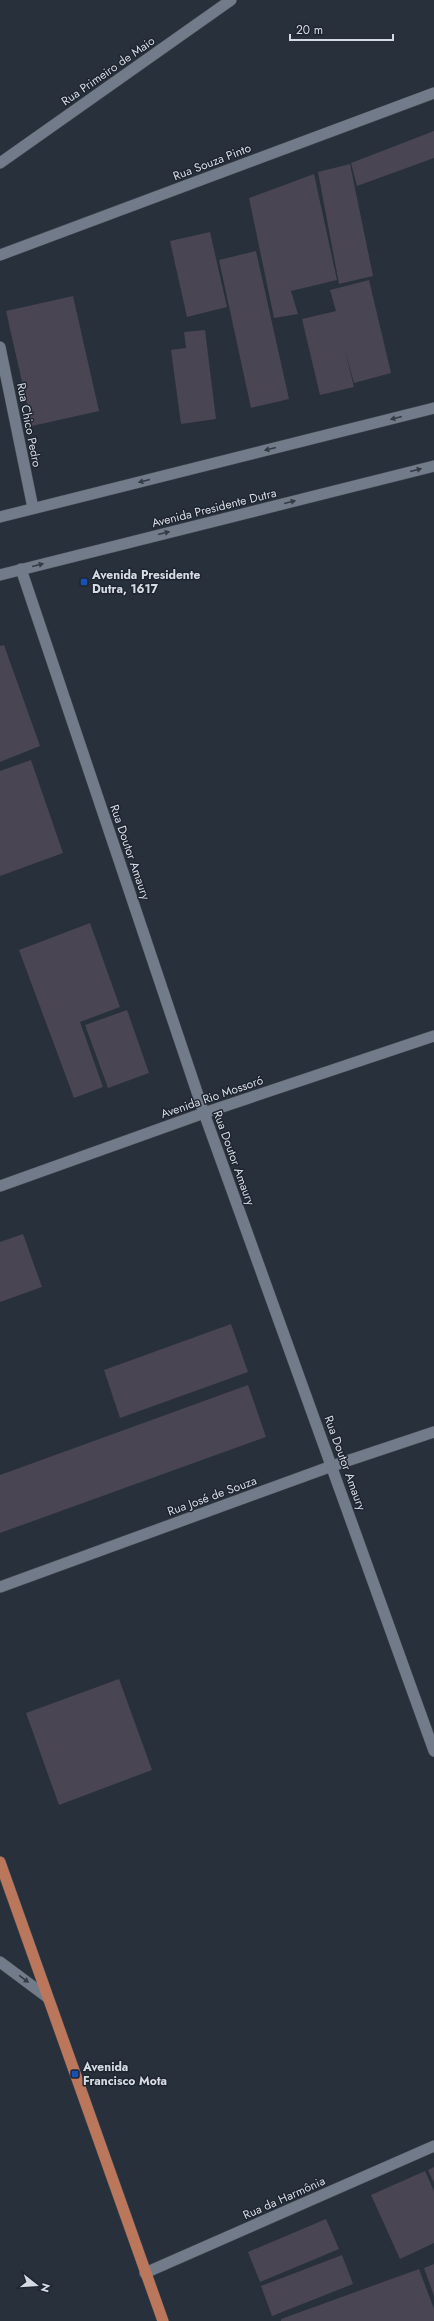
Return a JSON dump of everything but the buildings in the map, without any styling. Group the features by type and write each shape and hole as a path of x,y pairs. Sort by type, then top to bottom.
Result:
{"main road":[{"path":"0,1862 163,2321"}],"street":[{"name":"Rua Primeiro de Maio","path":"0,163 231,0"},
{"name":"Rua Souza Pinto","path":"0,255 434,93"},
{"name":"Rua Chico Pedro","path":"0,347 33,508"},
{"path":"0,517 434,408"},
{"name":"Avenida Presidente Dutra","path":"0,574 434,466"},
{"name":"Rua Doutor Amaury","path":"21,570 204,1114 434,1751"},
{"name":"Avenida Rio Mossoró","path":"0,1186 204,1114 434,1036"},
{"name":"Rua José de Souza","path":"0,1587 332,1466 434,1432"},
{"path":"0,1962 47,1996"},
{"name":"Rua da Harmônia","path":"145,2273 434,2146"}],"place":[{"name":"Avenida Presidente Dutra, 1617","path":"84,582"},
{"name":"Avenida Francisco Mota","path":"75,2074"}]}
